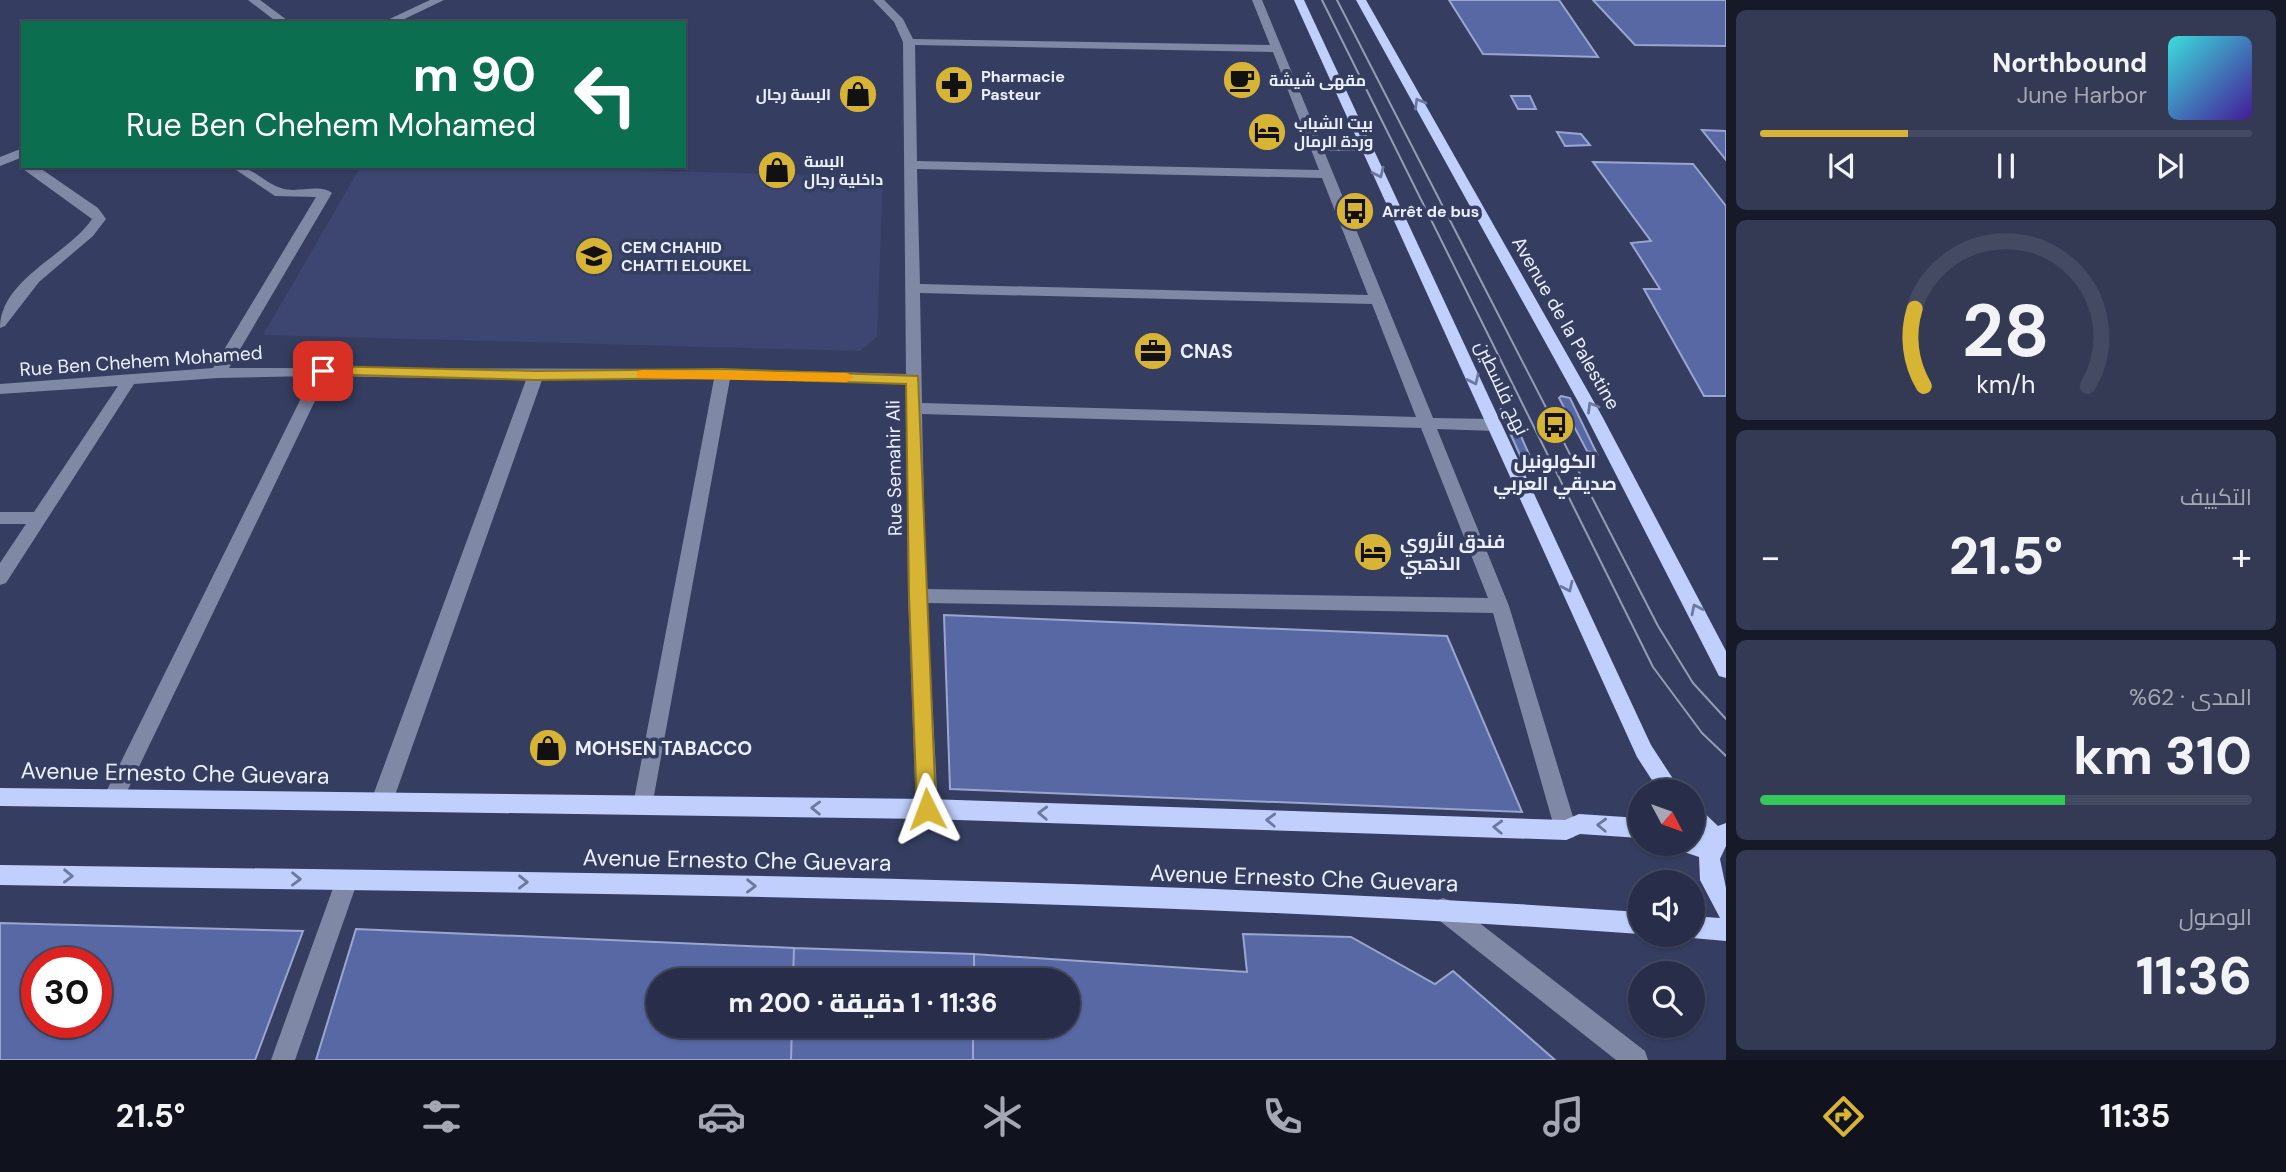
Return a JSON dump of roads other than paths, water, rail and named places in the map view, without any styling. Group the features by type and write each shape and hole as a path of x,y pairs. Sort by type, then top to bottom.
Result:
{"main road":[{"name":"نهج فلسطين","path":"1299,0 1644,751 1663,779"},
{"name":"Avenue de la Palestine","path":"1361,0 1600,421 1678,570 1726,670"},
{"name":"Avenue Ernesto Che Guevara","path":"0,797 927,809 1566,830 1579,824 1628,827"},
{"path":"1705,828 1718,841 1708,869 1713,890 1726,910"},
{"name":"Avenue Ernesto Che Guevara","path":"0,874 883,888 1443,909 1628,922"},
{"path":"1705,928 1726,930"}],"street":[{"path":"253,0 283,21"},
{"path":"391,21 439,0"},
{"path":"878,0 899,20 909,42 1277,49"},
{"path":"1257,0 1500,606 1566,830"},
{"name":"Rue Semahir Ali","path":"909,42 917,596 927,809"},
{"path":"1317,147 1367,147"},
{"path":"0,162 16,155"},
{"path":"911,164 1328,174"},
{"path":"0,323 33,280 65,250 90,233 99,219 93,211 32,168"},
{"path":"219,373 325,193 280,193 239,168"},
{"path":"913,288 1378,300"},
{"path":"114,797 323,371"},
{"name":"Rue Ben Chehem Mohamed","path":"0,389 219,373 323,371 536,375 723,374 913,379"},
{"path":"644,806 723,374"},
{"path":"382,801 536,375"},
{"path":"0,578 130,379"},
{"path":"914,408 1494,425"},
{"path":"0,518 39,518"},
{"path":"917,596 1500,606"},
{"path":"283,1060 346,880"},
{"path":"1443,909 1636,1060"}],"tram line":[{"path":"1322,0 1653,667 1702,733 1726,756"},
{"path":"1337,0 1658,626 1693,683 1726,719"}],"place":[{"name":"مقهى شيشة","path":"1242,80"},
{"name":"Pharmacie Pasteur","path":"954,85"},
{"name":"البسة رجال","path":"858,94"},
{"name":"بيت الشباب وردة الرمال","path":"1267,132"},
{"name":"البسة داخلية رجال","path":"777,170"},
{"name":"Arrêt de bus","path":"1355,211"},
{"name":"CEM CHAHID CHATTI ELOUKEL","path":"594,256"},
{"name":"CNAS","path":"1153,351"},
{"name":"الكولونيل صديقي العربي","path":"1555,425"},
{"name":"فندق الأروي الذهبي","path":"1373,552"},
{"name":"MOHSEN TABACCO","path":"548,748"}]}
